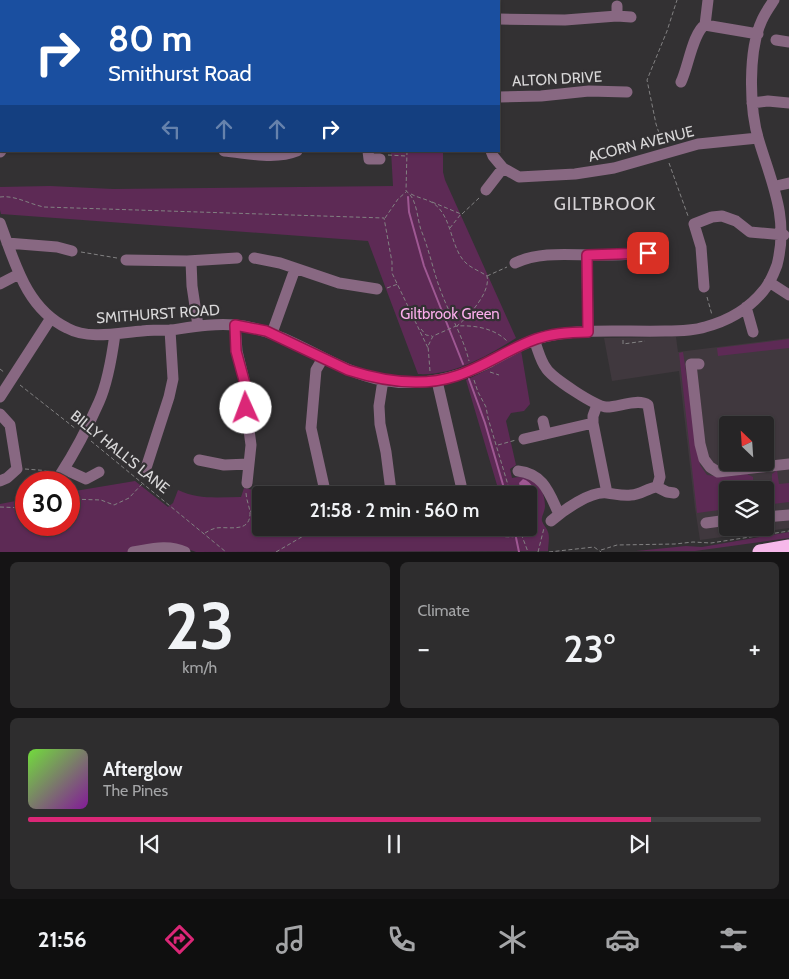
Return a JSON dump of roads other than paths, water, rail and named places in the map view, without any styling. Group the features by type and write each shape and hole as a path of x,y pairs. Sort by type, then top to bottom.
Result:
{"highway":[{"path":"760,552 789,547"}],"street":[{"path":"706,25 708,0"},
{"name":"SMITHURST ROAD","path":"0,223 19,274 30,296 51,318 79,334 115,334 198,326 235,325 272,333 348,370 383,380 434,381 455,376 534,340 568,332 701,329 734,316 746,307 763,291 780,258 784,235 784,214 758,138 752,103 752,74 758,34 762,19 774,0"},
{"path":"500,19 565,20 617,11 631,17"},
{"path":"681,82 687,71 693,46 702,27 706,25 758,34"},
{"path":"776,40 789,42"},
{"name":"ALTON DRIVE","path":"500,97 541,96 620,88"},
{"path":"752,103 768,101 789,103"},
{"name":"ACORN AVENUE","path":"503,168 519,177 575,174 614,168 698,144 758,138"},
{"path":"234,152 274,156 295,152"},
{"path":"368,152 369,160 380,159"},
{"path":"486,190 503,168 491,152"},
{"path":"776,186 789,183"},
{"path":"704,286 701,247 691,220 722,216 736,221 750,232 784,235"},
{"path":"7,243 40,245 75,251"},
{"path":"516,263 537,255 549,254 648,253"},
{"path":"587,255 588,332"},
{"path":"123,260 191,261 237,258"},
{"path":"254,258 280,263 340,283 377,289"},
{"path":"191,261 192,286 198,326"},
{"path":"272,333 295,269"},
{"path":"0,284 19,274"},
{"path":"769,282 789,295"},
{"path":"746,307 753,332"},
{"path":"0,397 51,318"},
{"path":"235,325 236,351 245,384 251,445 246,486"},
{"path":"146,468 169,397 172,379 170,330"},
{"path":"99,472 86,480 62,472 100,401 112,355 115,334"},
{"path":"534,340 550,375 597,405 606,408 641,402 648,405 660,477 657,487"},
{"path":"323,358 316,370 311,428 324,486"},
{"path":"699,364 691,364 700,444 704,459 710,467 718,472 789,464"},
{"path":"383,380 379,406 380,424 390,486"},
{"path":"434,381 461,485"},
{"path":"597,405 593,416 593,424 607,493"},
{"path":"0,414 10,424 17,469 7,478 0,480"},
{"path":"543,421 546,434"},
{"path":"524,438 593,424"},
{"path":"199,460 224,465 248,464"},
{"path":"518,470 539,478 549,493 552,521 587,498 607,493 617,496 633,496 649,488 657,487 674,493"},
{"path":"774,516 789,515"},
{"path":"706,523 719,521"},
{"path":"133,552 163,547 177,548 185,552"}],"waterway":[{"path":"408,197 409,212 424,266 463,364"},
{"path":"469,379 485,423 503,486"},
{"path":"516,536 519,552"}],"district":[{"name":"GILTBROOK","path":"605,204"}],"park label":[{"name":"Giltbrook Green","path":"450,314"}]}
